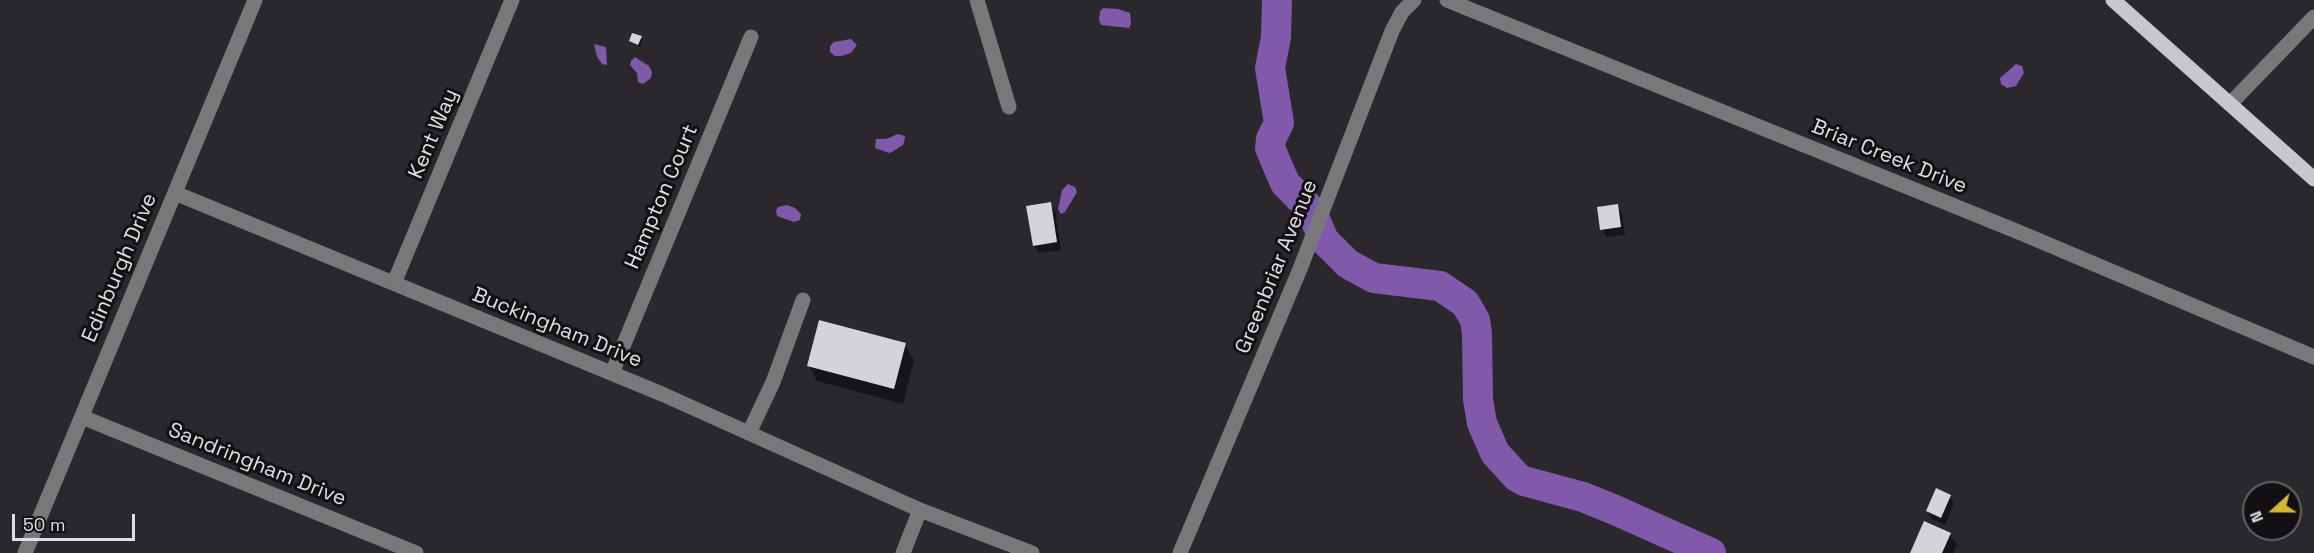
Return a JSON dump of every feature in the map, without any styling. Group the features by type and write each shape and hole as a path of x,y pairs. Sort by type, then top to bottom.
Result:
{"main road":[{"path":"2113,0 2314,178"}],"street":[{"name":"Edinburgh Drive","path":"25,553 255,0"},
{"name":"Kent Way","path":"394,283 512,0"},
{"path":"977,0 1009,107"},
{"path":"1397,20 1404,0"},
{"name":"Greenbriar Avenue","path":"1180,553 1300,269 1397,20 1414,0"},
{"name":"Briar Creek Drive","path":"1447,0 2021,233 2314,357"},
{"path":"2230,104 2314,17"},
{"name":"Hampton Court","path":"612,373 751,37"},
{"name":"Buckingham Drive","path":"175,193 612,373 920,510 1032,553"},
{"path":"749,433 773,382 803,300"},
{"name":"Sandringham Drive","path":"82,417 416,553"},
{"path":"903,553 920,510"}],"shaded area":[{"path":"1103,8 1130,13 1129,28 1101,25 1100,11"},
{"path":"851,39 857,45 851,53 835,56 830,52 830,46 834,42"},
{"path":"594,44 606,47 607,65 602,64 597,57"},
{"path":"635,57 649,66 652,72 651,78 643,84 638,82 637,73 630,65"},
{"path":"2016,64 2022,66 2024,73 2016,86 2007,88 2001,84 2000,78"},
{"path":"898,134 905,136 903,145 892,152 875,148 876,139 886,139"},
{"path":"1068,184 1075,187 1077,192 1065,212 1061,214 1058,209 1062,190"},
{"path":"787,205 795,208 801,214 800,220 794,222 777,216 778,207"}],"building":[{"path":"632,33 642,36 638,45 629,41"},
{"path":"1051,202 1057,242 1033,246 1026,206"},
{"path":"1618,204 1621,227 1600,230 1597,207"},
{"path":"819,320 906,343 894,389 807,366"},
{"path":"1936,488 1951,495 1941,518 1926,511"},
{"path":"1924,521 1951,533 1942,553 1910,553"}],"waterway":[{"path":"1277,0 1276,37 1270,68 1279,123 1271,139 1270,148 1285,183 1311,210 1324,240 1348,264 1374,278 1440,286 1465,303 1475,320 1477,334 1478,399 1482,423 1495,453 1517,477 1583,497 1711,553"}]}
